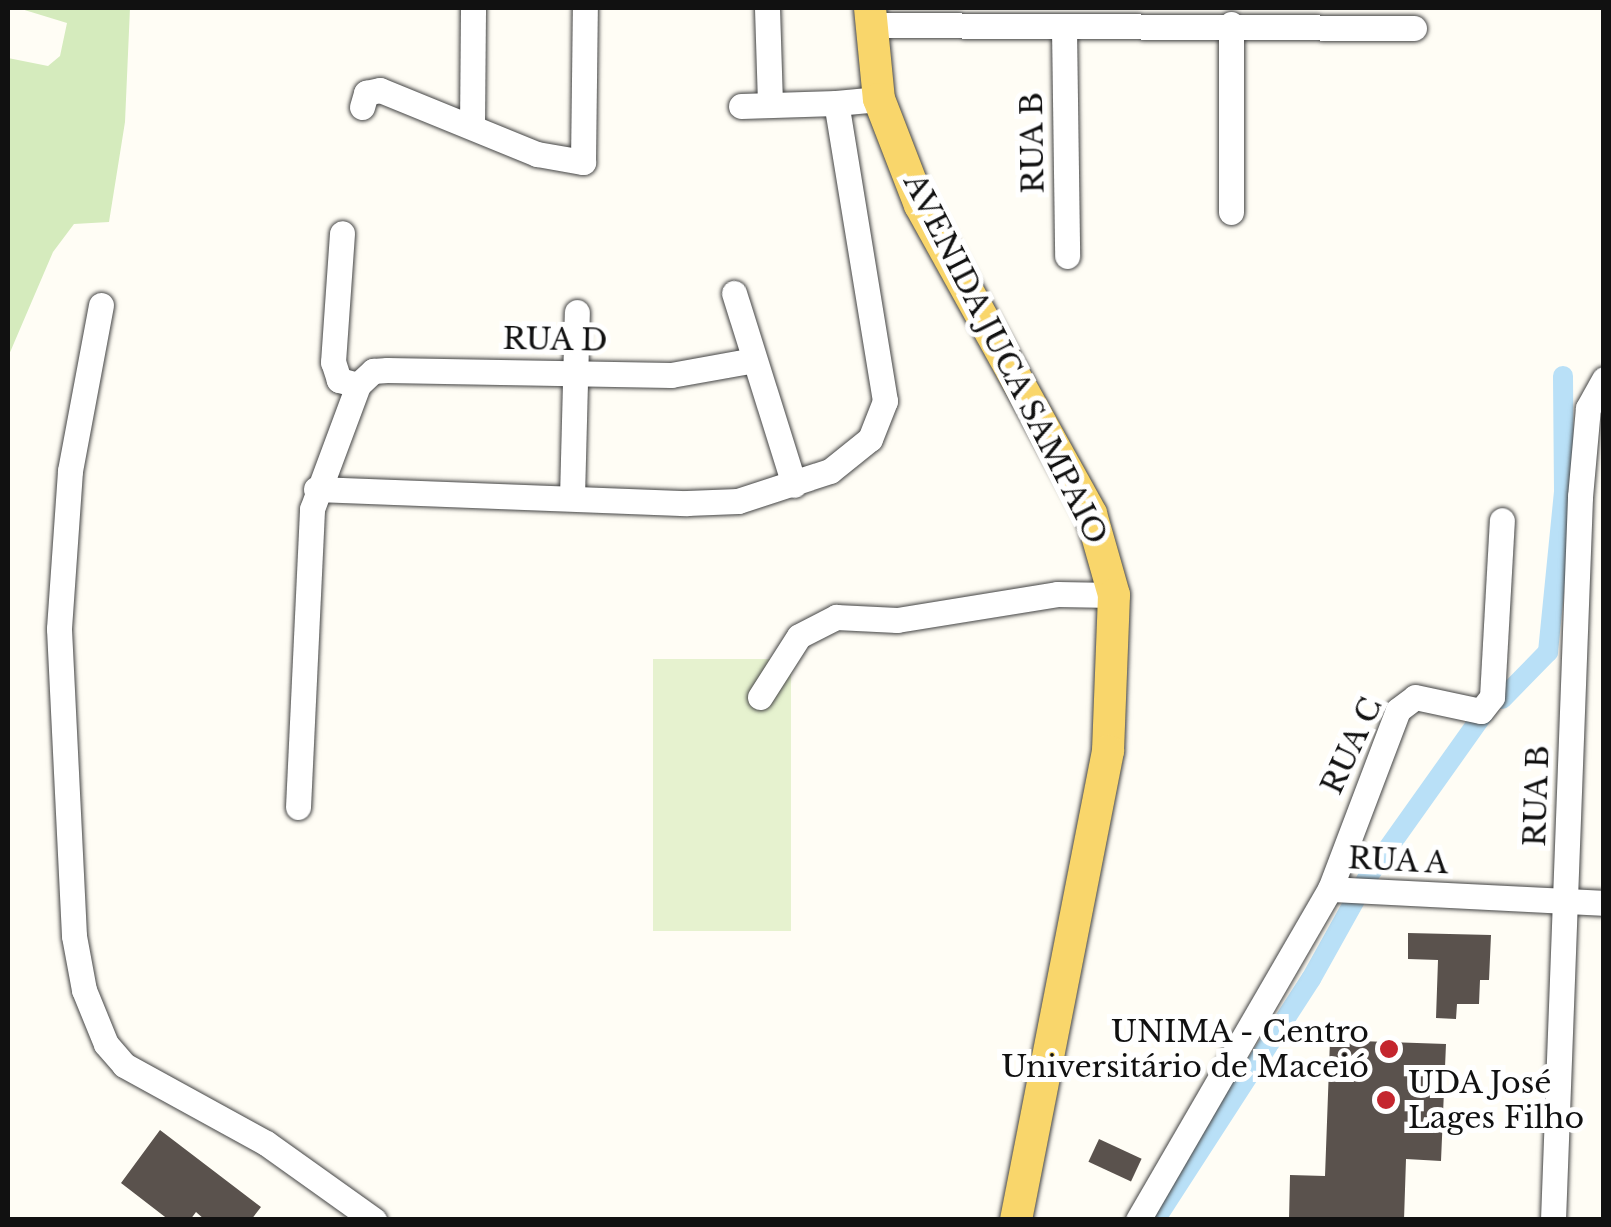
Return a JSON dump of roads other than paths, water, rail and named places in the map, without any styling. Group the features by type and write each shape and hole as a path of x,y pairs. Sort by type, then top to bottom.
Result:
{"main road":[{"name":"AVENIDA JUCA SAMPAIO","path":"870,16 878,98 920,205 1090,514 1114,596 1108,752 1016,1220"}],"street":[{"path":"472,126 474,8"},
{"path":"368,98 472,126 536,154 583,162 585,8"},
{"path":"768,8 770,105"},
{"path":"870,16 1064,28 1231,24 1414,28"},
{"path":"1231,24 1231,212"},
{"name":"RUA B","path":"1064,28 1066,256"},
{"path":"740,106 878,98"},
{"path":"316,489 738,502 830,471 870,439 885,401 836,103"},
{"path":"298,807 316,489 358,385 339,380 333,362 342,233"},
{"path":"734,294 794,485"},
{"path":"101,305 70,471 59,629 74,936 84,990 106,1044 124,1065 266,1144 374,1220"},
{"path":"572,497 577,312"},
{"name":"RUA D","path":"358,385 373,372 387,370 671,375 754,360"},
{"name":"RUA B","path":"1553,1220 1580,497 1588,408 1602,382"},
{"name":"RUA C","path":"1338,889 1403,704 1415,698 1481,711 1493,688 1502,520"},
{"name":"AVENIDA JUCA SAMPAIO","path":"760,697 799,636 824,621 958,615 1058,594 1114,596"},
{"name":"RUA A","path":"1138,1220 1338,889 1604,904"}],"waterway":[{"path":"1502,699 1548,652 1564,492 1563,376"},
{"path":"1155,1220 1311,979 1369,875 1484,713"}],"place":[{"name":"UNIMA - Centro Universitário de Maceió","path":"1389,1049"},
{"name":"UDA José Lages Filho","path":"1386,1100"}]}
